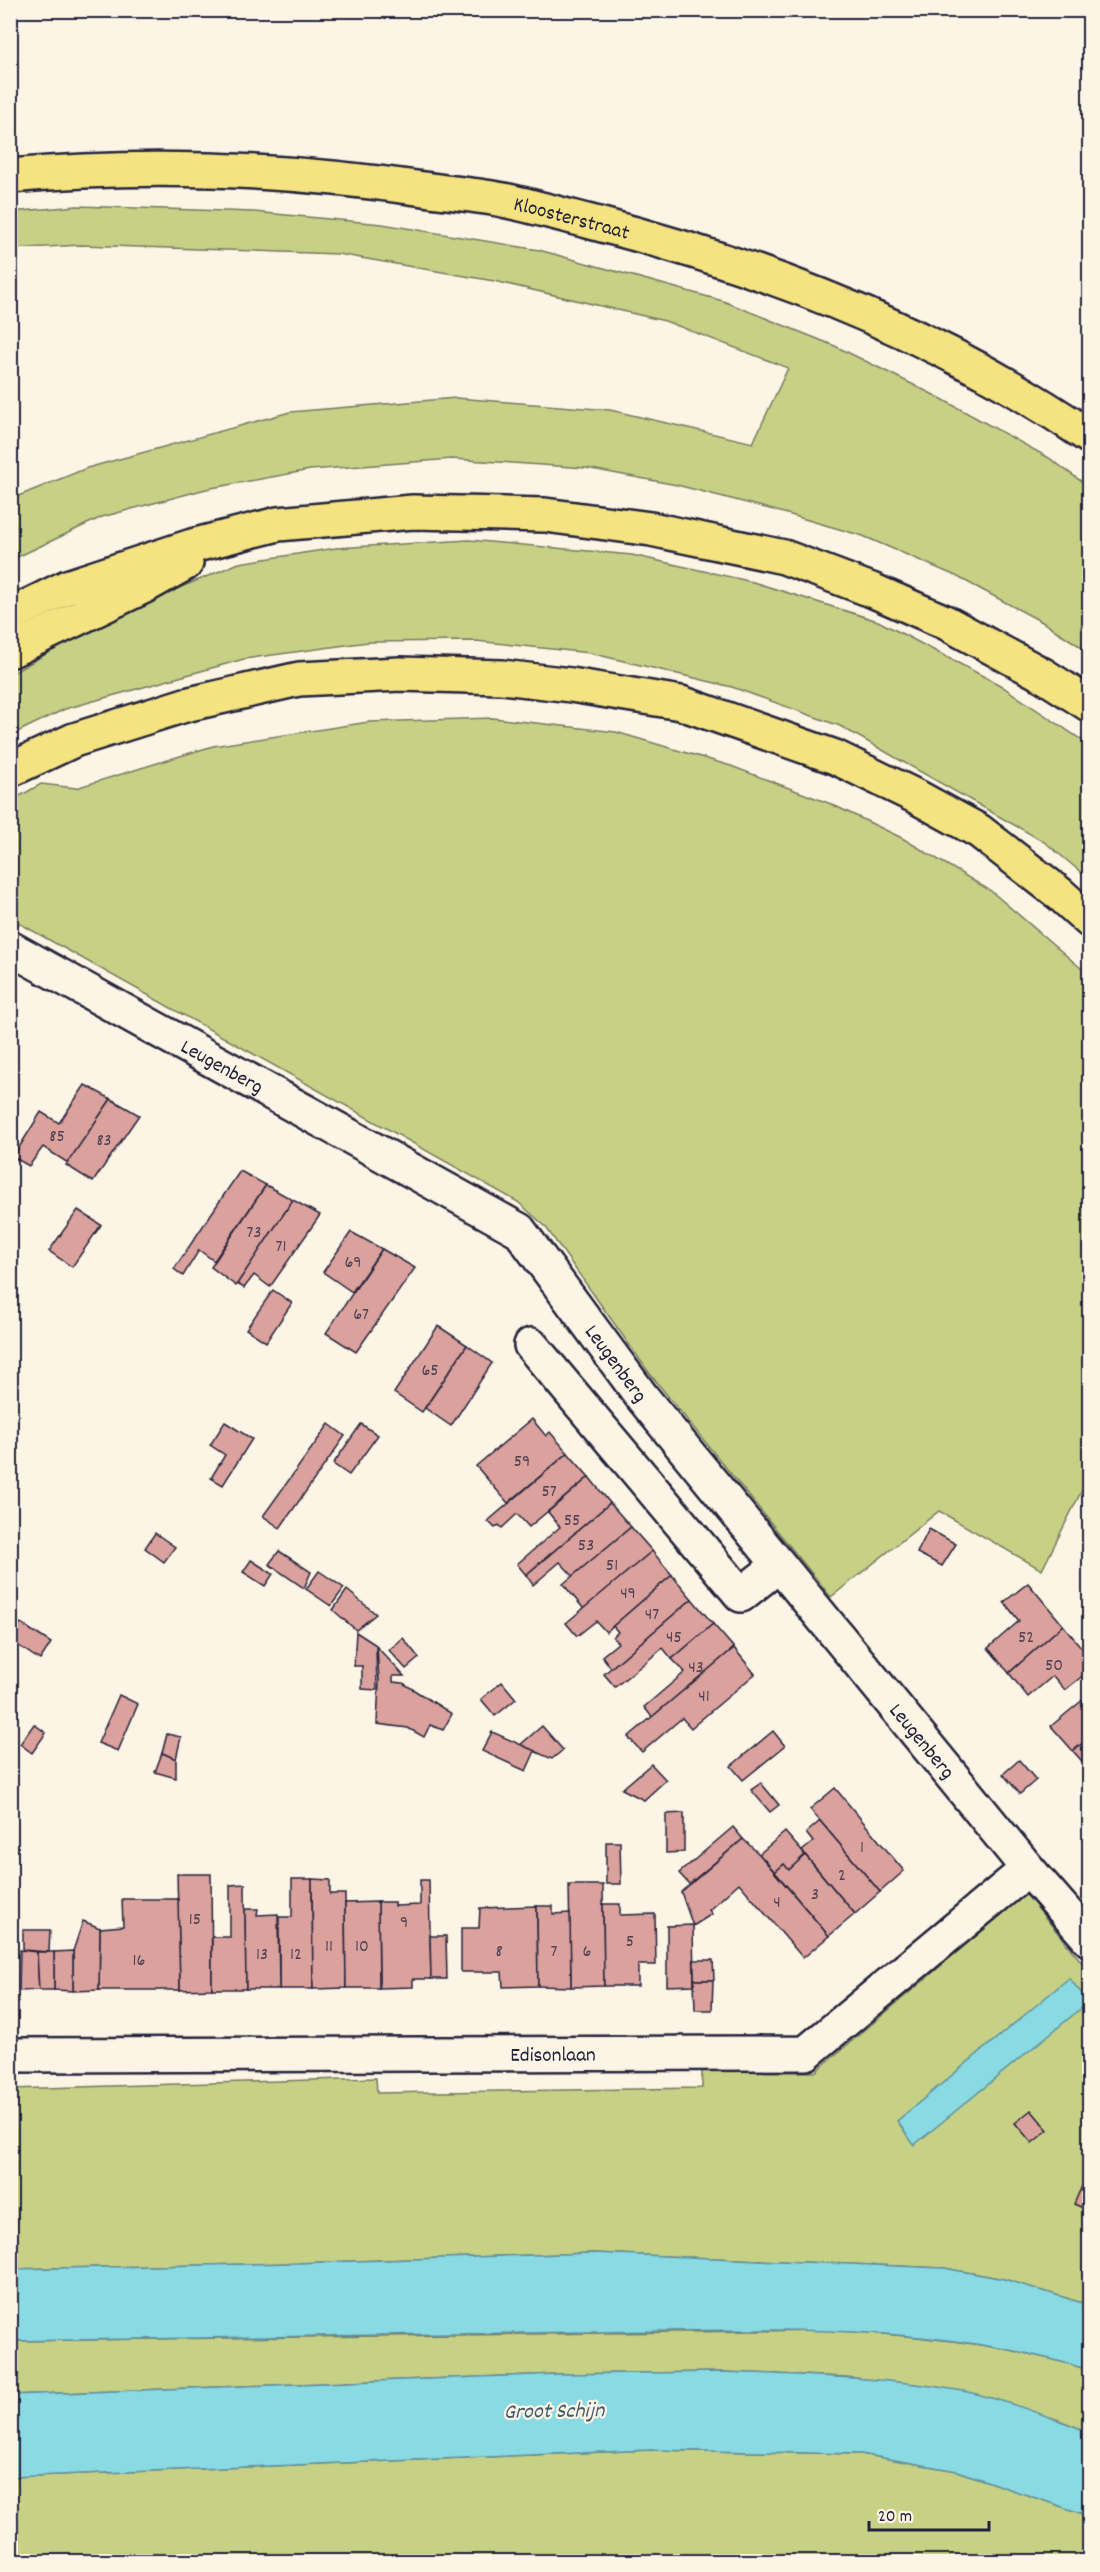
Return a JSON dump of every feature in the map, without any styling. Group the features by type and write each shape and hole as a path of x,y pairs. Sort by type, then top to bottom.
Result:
{"main road":[{"name":"Kloosterstraat","path":"10,176 60,172 176,169 277,172 504,200 645,237 780,280 890,326 987,374 1044,406 1089,438"},
{"path":"10,615 67,587 192,546 278,524 413,512 545,515 651,529 784,557 874,591 955,627 1043,675 1089,705"},
{"path":"10,651 147,585 240,533"},
{"path":"10,770 74,740 140,719 185,705 299,679 400,674 502,677 571,685 681,703 835,757 917,797 979,831 1060,894 1089,921"}],"street":[{"name":"Leugenberg","path":"10,948 519,1230 642,1396 1028,1869 1089,1940"},
{"path":"531,1345 741,1595 779,1565"},
{"name":"Edisonlaan","path":"10,2055 806,2053 1028,1869"}],"green space":[{"path":"77,206 254,212 382,224 539,250 723,301 835,346 940,398 1049,458 1089,487 1089,652 1044,623 956,576 863,536 677,485 586,468 452,459 310,470 206,489 102,517 11,560 11,499 87,468 290,412 456,398 610,410 753,443 788,368 665,321 494,281 338,254 81,245 11,249 11,212"},
{"path":"469,540 632,555 753,582 878,621 1000,685 1089,745 1089,879 1046,843 840,726 732,687 590,653 476,641 368,642 244,659 65,709 11,735 11,674 112,616 239,563 336,548"},
{"path":"493,718 616,732 731,766 831,804 902,838 991,891 1089,975 1089,1476 1042,1570 939,1511 831,1597 650,1374 545,1226 518,1202 19,923 13,932 11,931 11,801 41,784 76,788 213,746 369,722"},
{"path":"1026,1894 1089,1971 1089,2305 1004,2279 944,2268 593,2253 296,2263 11,2269 10,2089 376,2078 377,2093 702,2088 702,2071 815,2072"},
{"path":"827,2330 960,2342 1025,2353 1089,2370 1089,2432 1056,2419 964,2392 847,2377 724,2372 559,2374 11,2395 10,2341"},
{"path":"651,2450 861,2454 957,2471 1089,2516 1089,2561 11,2561 10,2477"}],"water":[{"path":"1069,1978 1089,2002 914,2145 897,2121"},
{"path":"593,2253 944,2268 1004,2279 1089,2305 1089,2370 1028,2354 966,2342 903,2335 777,2330 11,2341 11,2269 296,2263"},
{"name":"Groot Schijn","path":"724,2372 874,2380 933,2386 978,2394 1089,2432 1089,2516 957,2471 861,2454 651,2450 11,2477 11,2395 559,2374"}],"building":[{"path":"85,1085 111,1099 68,1163 43,1147 29,1166 13,1157 41,1112 59,1123"},
{"path":"111,1099 139,1115 93,1182 66,1165"},
{"path":"240,1171 266,1185 214,1261 199,1250 183,1276 174,1269"},
{"path":"266,1185 293,1200 236,1286 211,1267"},
{"path":"293,1200 320,1215 270,1287 254,1275 244,1288 237,1284"},
{"path":"78,1210 101,1225 72,1267 49,1251"},
{"path":"351,1232 382,1249 352,1292 323,1272"},
{"path":"382,1249 415,1268 356,1352 326,1333"},
{"path":"273,1290 292,1303 266,1342 246,1329"},
{"path":"438,1326 467,1345 422,1412 394,1393"},
{"path":"467,1345 492,1363 451,1426 425,1408"},
{"path":"532,1419 546,1436 550,1432 568,1453 508,1503 476,1466"},
{"path":"225,1422 252,1439 223,1485 211,1478 225,1455 210,1445"},
{"path":"329,1424 345,1436 280,1528 263,1516"},
{"path":"361,1424 378,1435 349,1475 333,1464"},
{"path":"568,1453 589,1477 529,1527 517,1514 502,1528 499,1525 495,1528 488,1521"},
{"path":"589,1477 610,1503 526,1575 517,1564 560,1527 548,1512"},
{"path":"610,1503 631,1527 573,1576 560,1562 533,1585 526,1575"},
{"path":"631,1527 652,1551 584,1609 563,1584"},
{"path":"929,1529 956,1544 942,1566 917,1553"},
{"path":"155,1533 175,1547 164,1562 145,1548"},
{"path":"279,1551 311,1572 304,1588 269,1564"},
{"path":"652,1551 672,1575 606,1632 596,1621 577,1636 566,1623"},
{"path":"251,1560 273,1574 265,1586 243,1572"},
{"path":"319,1571 344,1588 331,1606 306,1589"},
{"path":"672,1575 692,1599 611,1668 602,1656 618,1643 613,1637 618,1632 613,1626"},
{"path":"1028,1583 1063,1625 1009,1673 988,1648 1019,1621 1004,1602"},
{"path":"347,1590 376,1614 356,1630 333,1610"},
{"path":"692,1599 713,1624 672,1659 663,1648 615,1687 604,1674"},
{"path":"20,1623 51,1643 40,1660 10,1640"},
{"path":"713,1624 734,1648 652,1717 644,1707 685,1672 672,1659"},
{"path":"1063,1625 1090,1658 1090,1670 1065,1690 1053,1676 1028,1697 1009,1673"},
{"path":"356,1632 376,1645 377,1690 362,1689 362,1666 354,1666"},
{"path":"403,1638 419,1658 406,1669 389,1650"},
{"path":"377,1647 404,1676 393,1676 393,1682 403,1683 452,1714 443,1730 430,1725 424,1737 408,1728 377,1724 379,1681"},
{"path":"734,1648 755,1674 691,1728 682,1718 642,1752 628,1737"},
{"path":"502,1682 516,1699 495,1716 481,1699"},
{"path":"1090,1694 1090,1737 1073,1751 1051,1726"},
{"path":"119,1695 138,1704 118,1751 98,1743"},
{"path":"34,1724 46,1733 32,1753 20,1744"},
{"path":"542,1726 563,1750 552,1759 520,1745"},
{"path":"773,1731 785,1746 743,1780 731,1766"},
{"path":"492,1732 535,1751 526,1771 482,1751"},
{"path":"167,1734 181,1737 176,1759 162,1753"},
{"path":"1090,1737 1090,1770 1073,1751"},
{"path":"162,1753 176,1759 176,1778 155,1772"},
{"path":"1019,1760 1036,1780 1020,1794 1003,1774"},
{"path":"651,1764 666,1780 644,1800 622,1789"},
{"path":"761,1783 779,1805 770,1812 751,1790"},
{"path":"835,1788 904,1871 880,1892 810,1809"},
{"path":"684,1813 684,1852 666,1853 666,1814"},
{"path":"820,1821 880,1892 855,1914 802,1851 813,1842 806,1833"},
{"path":"733,1827 743,1839 689,1884 679,1873"},
{"path":"785,1832 805,1855 789,1870 784,1864 775,1872 759,1854"},
{"path":"743,1839 759,1854 829,1936 803,1958 739,1883 709,1910 712,1914 693,1926 681,1892"},
{"path":"606,1842 620,1842 621,1884 606,1884"},
{"path":"805,1855 855,1914 829,1936 775,1872 784,1864 789,1870"},
{"path":"177,1874 211,1874 212,1989 180,1990"},
{"path":"292,1879 312,1879 313,1989 279,1989 279,1917 292,1917"},
{"path":"312,1879 330,1880 330,1894 345,1894 346,1988 313,1989"},
{"path":"420,1880 429,1880 431,1979 413,1979 413,1987 379,1988 378,1902 395,1902 395,1906 420,1905"},
{"path":"245,1884 246,1989 212,1989 212,1937 230,1937 230,1885"},
{"path":"569,1885 603,1885 604,1986 571,1987"},
{"path":"122,1899 178,1899 180,1990 99,1990 100,1928 123,1926"},
{"path":"378,1902 379,1988 346,1988 345,1903"},
{"path":"603,1904 620,1904 620,1915 655,1914 656,1965 638,1965 638,1986 604,1986"},
{"path":"537,1906 538,1986 503,1987 502,1972 461,1972 461,1928 479,1928 480,1908"},
{"path":"537,1906 553,1906 553,1914 570,1913 571,1987 538,1986"},
{"path":"245,1909 258,1909 257,1915 278,1914 279,1989 246,1989"},
{"path":"83,1921 100,1928 99,1990 73,1991 73,1951"},
{"path":"693,1925 694,1985 667,1986 667,1926"},
{"path":"23,1930 50,1930 49,1952 23,1950"},
{"path":"430,1936 446,1936 447,1979 431,1979"},
{"path":"20,1950 37,1952 39,1990 19,1991"},
{"path":"73,1951 73,1991 54,1990 54,1952"},
{"path":"37,1952 54,1952 54,1990 39,1990"},
{"path":"694,1960 713,1960 714,1980 694,1980"},
{"path":"694,1980 713,1980 712,2010 695,2010"},
{"path":"1031,2110 1048,2130 1032,2143 1015,2123"},
{"path":"1085,2179 1090,2183 1090,2211 1074,2204"}]}
